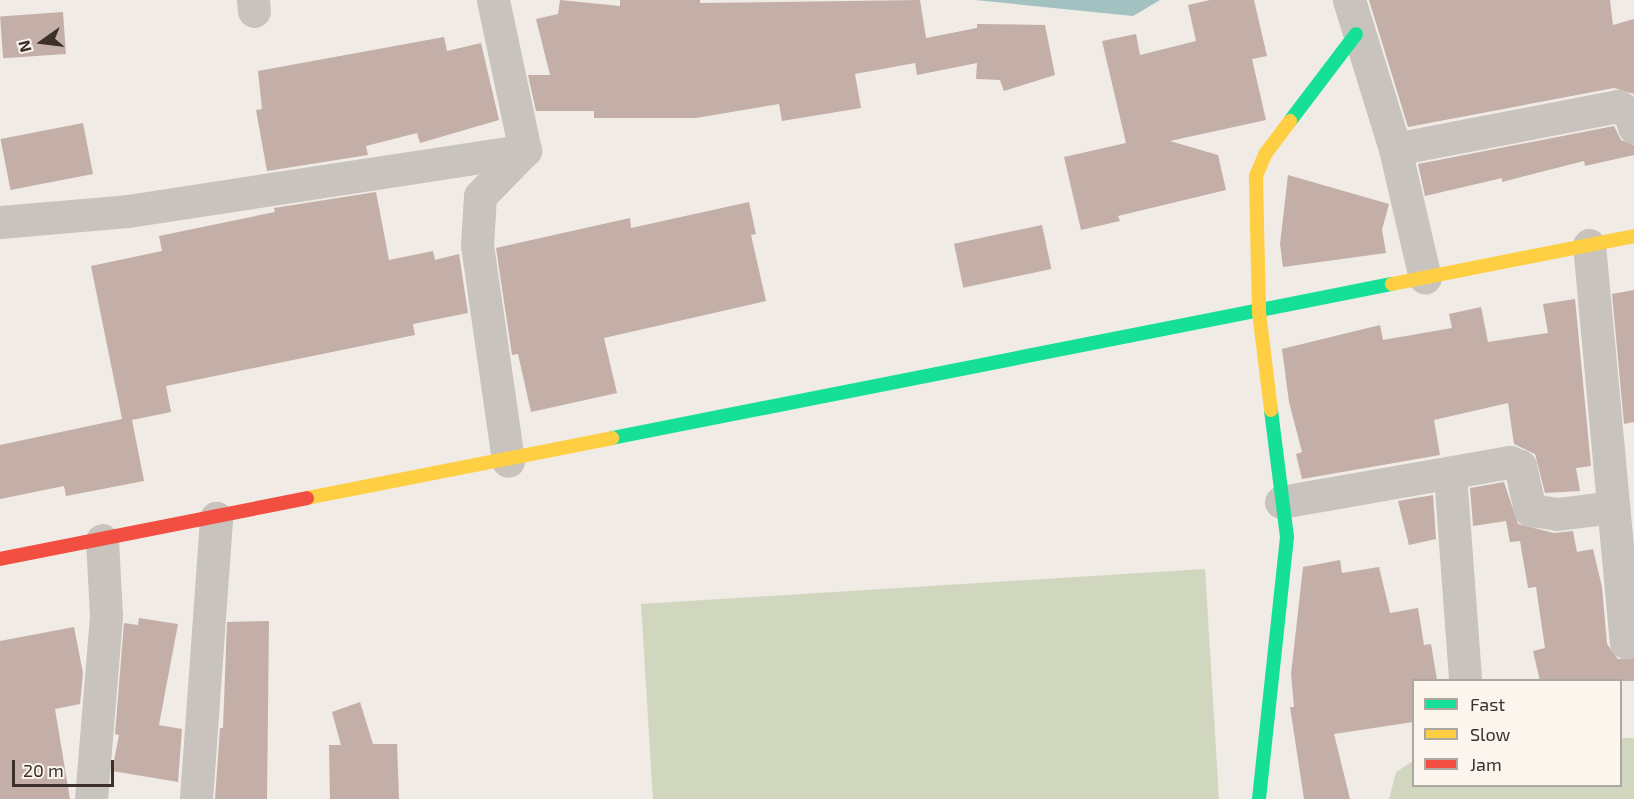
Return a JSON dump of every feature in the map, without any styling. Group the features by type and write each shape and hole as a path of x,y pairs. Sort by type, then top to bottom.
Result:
{"main road":[{"path":"1259,799 1287,537 1259,312 1256,176 1266,153 1356,34"},
{"path":"0,560 1634,236"}],"street":[{"path":"493,0 525,150"},
{"path":"1349,0 1356,34 1395,149 1425,278"},
{"path":"1395,149 1618,106 1630,114 1634,127"},
{"path":"0,222 128,211 525,150"},
{"path":"508,461 477,245 480,196 525,150"},
{"path":"1589,245 1626,642"},
{"path":"1281,502 1510,462 1520,466 1530,510 1557,514 1613,507"},
{"path":"1450,474 1465,679"},
{"path":"196,799 216,518"},
{"path":"91,799 106,616 102,540"}],"green space":[{"path":"1205,569 1219,799 653,799 641,604"},
{"path":"1622,738 1634,738 1634,799 1389,799 1396,772 1412,762 1412,787 1622,787"}],"water":[{"path":"975,0 1160,0 1133,16"}],"building":[{"path":"560,0 620,6 620,0 700,0 700,3 920,0 926,38 977,28 977,24 1045,25 1055,75 1004,91 1000,80 976,79 977,63 917,75 915,63 855,74 861,108 782,121 779,104 696,118 594,118 594,111 536,111 528,75 550,75 536,19 558,14"},
{"path":"1210,0 1254,0 1267,56 1252,59 1266,120 1170,141 1218,155 1226,190 1118,216 1120,221 1081,230 1064,157 1126,143 1102,41 1136,34 1140,55 1196,41 1188,5"},
{"path":"1369,0 1610,0 1613,25 1634,19 1634,94 1614,88 1408,127"},
{"path":"63,12 66,54 3,58 0,16"},
{"path":"444,37 447,51 481,43 499,120 420,143 417,133 366,146 368,155 267,171 256,110 262,109 258,71"},
{"path":"83,123 93,174 10,190 1,139"},
{"path":"1614,126 1621,140 1634,145 1634,155 1585,166 1584,161 1502,182 1502,178 1425,196 1418,164"},
{"path":"1288,175 1389,204 1382,230 1386,253 1283,267 1280,244"},
{"path":"376,192 389,260 433,251 435,260 459,254 468,313 413,324 415,335 166,386 171,412 132,420 144,481 66,496 64,486 0,499 0,445 122,419 91,266 162,251 159,236 275,212 274,208"},
{"path":"749,202 756,234 751,235 766,301 604,338 617,393 531,412 518,354 512,355 496,248 630,218 631,228"},
{"path":"1042,225 1051,269 963,288 954,244"},
{"path":"1634,290 1634,422 1624,424 1612,294"},
{"path":"1575,299 1591,466 1576,468 1580,491 1545,493 1535,454 1514,444 1508,403 1434,420 1440,455 1302,479 1296,454 1302,452 1289,402 1282,349 1380,325 1383,340 1452,328 1449,314 1481,307 1488,342 1548,333 1543,304"},
{"path":"1504,482 1518,524 1554,533 1573,531 1577,552 1593,549 1602,587 1607,644 1618,659 1634,658 1634,681 1540,679 1533,651 1545,648 1536,587 1528,588 1520,541 1510,542 1506,521 1473,526 1470,488"},
{"path":"1433,495 1436,539 1409,545 1398,501"},
{"path":"1340,560 1342,573 1379,567 1390,613 1418,608 1424,645 1431,644 1437,679 1412,679 1412,722 1334,734 1350,799 1304,799 1290,707 1294,707 1291,674 1303,567"},
{"path":"139,618 178,624 159,725 182,729 178,782 112,771 119,735 115,734 124,623 138,625"},
{"path":"269,621 267,799 215,799 220,728 223,728 227,622"},
{"path":"74,627 83,673 80,704 55,709 70,799 0,799 0,641"},
{"path":"360,702 373,744 397,744 399,799 330,799 329,745 341,745 332,712"}],"traffic: fast":[{"path":"1290,121 1356,34"},
{"path":"612,438 1392,284"},
{"path":"1259,799 1287,537 1271,410"}],"traffic: slow":[{"path":"1271,410 1259,312 1256,176 1266,153 1290,121"},
{"path":"1392,284 1634,236"},
{"path":"307,498 612,438"}],"traffic: jam":[{"path":"0,559 307,498"}]}
